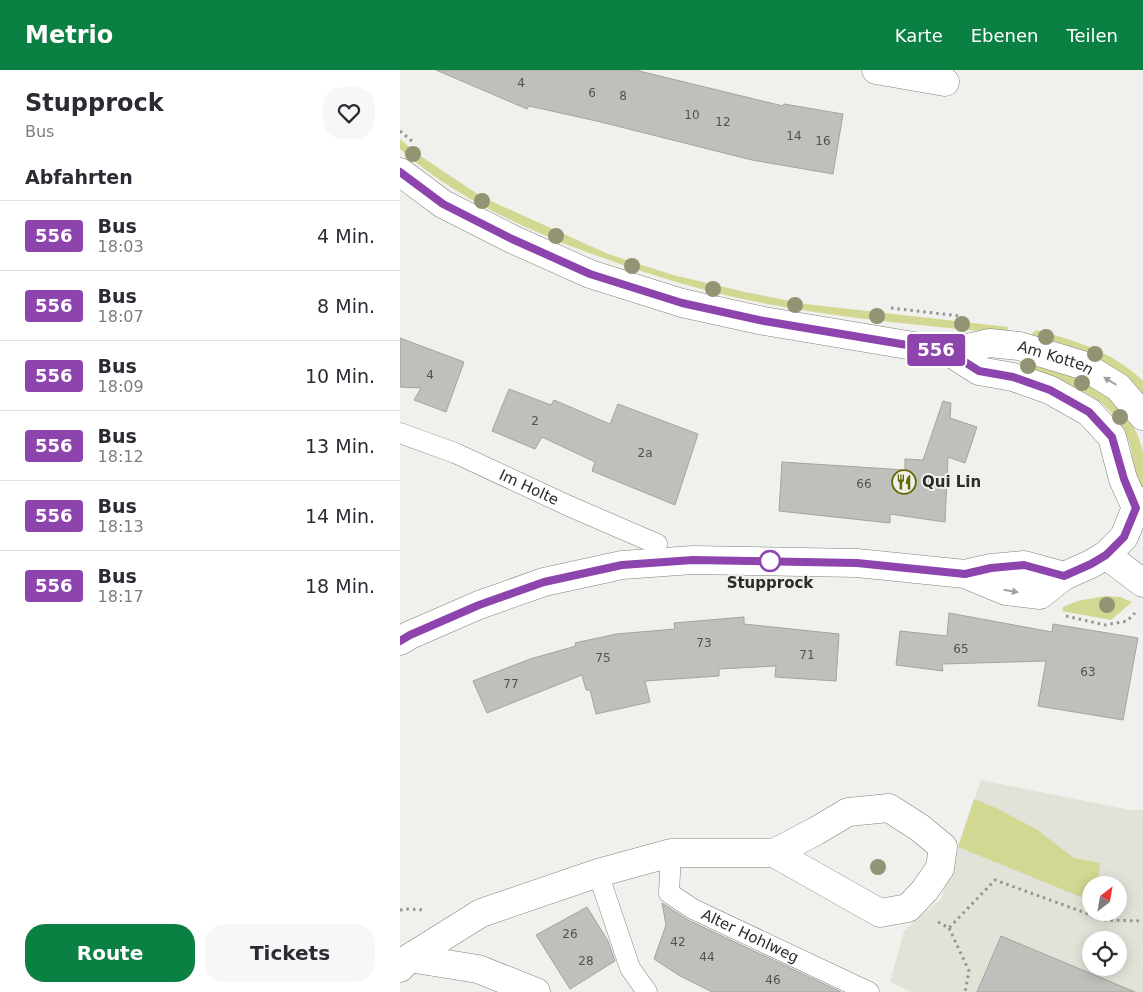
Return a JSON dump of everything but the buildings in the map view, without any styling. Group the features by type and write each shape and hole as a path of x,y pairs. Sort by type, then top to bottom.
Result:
{"main road":[{"path":"876,70 945,82"},
{"name":"Am Kotten","path":"400,172 443,204 512,239 600,277 682,303 764,321 949,352 979,371 1013,377 1050,390 1089,412 1112,437 1124,479 1139,505 1124,537 1106,555 1064,576 1024,565 991,568 965,574 857,563 693,560 622,565 544,582 479,605 400,641"},
{"name":"Am Kotten","path":"949,352 990,342 1018,346 1082,365 1118,386 1143,416"},
{"path":"1106,555 1143,583"},
{"path":"405,963 481,913 598,873 671,853 774,853 848,812 889,808 920,828 944,847 940,868 925,890 910,906 880,913 774,853"},
{"path":"405,963 478,969 536,992"}],"lane":[{"name":"Im Holte","path":"400,433 455,453 657,544"},
{"name":"Alter Hohlweg","path":"671,853 669,893 694,909 869,992"},
{"path":"598,873 630,968 647,992"}],"path":[{"path":"400,131 418,146"},
{"path":"890,308 968,317"},
{"path":"949,928 995,880 1105,920 1143,921"},
{"path":"910,906 949,928 969,971 965,992"}],"shaded area":[{"path":"981,780 1131,810 1143,810 1143,992 911,992 890,982 904,931 941,899"}],"green space":[{"path":"400,139 419,155 482,197 608,254 673,275 805,304 1008,327 1007,334 868,319 798,309 729,296 655,275 557,241 486,207 420,165 400,149"},
{"path":"1036,330 1093,348 1119,362 1143,381 1143,395 1135,385 1118,371 1027,338"},
{"path":"1024,360 1055,367 1078,377 1103,393 1124,414 1133,426 1143,453 1143,495 1138,484 1128,439 1110,411 1098,400 1070,385 1022,370"},
{"path":"1105,596 1120,597 1132,602 1111,620 1062,611 1063,607 1077,601"},
{"path":"974,799 1036,829 1074,858 1100,863 1098,876 1082,876 1082,897 958,847"}],"bus line":[{"name":"556","path":"400,172 443,204 512,239 590,274 682,303 764,321 949,352 979,371 1013,377 1050,390 1089,412 1112,437 1124,479 1136,508 1124,537 1106,555 1064,576 1024,565 991,568 965,574 857,563 693,560 622,565 544,582 479,605 400,641"}],"place":[{"name":"Qui Lin","path":"904,482"},
{"name":"Stupprock","path":"770,561"}]}
